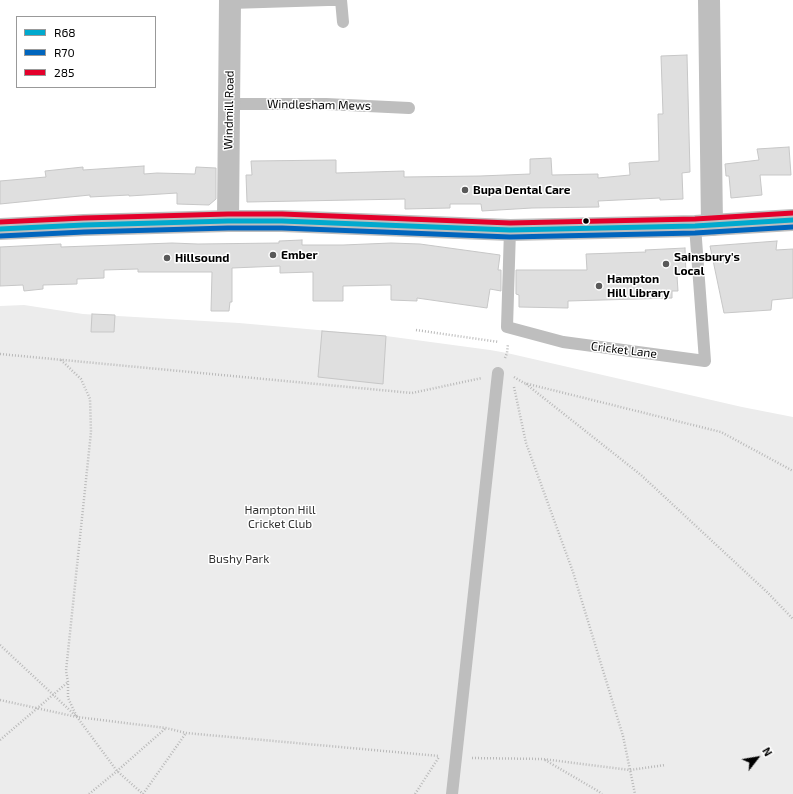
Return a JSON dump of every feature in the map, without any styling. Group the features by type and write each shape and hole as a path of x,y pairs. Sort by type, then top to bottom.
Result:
{"main road":[{"path":"704,226 709,0"},
{"name":"Windmill Road","path":"228,221 230,2"},
{"path":"0,229 84,225 282,221 510,230 704,226 793,220"}],"lane":[{"path":"230,2 341,0 343,22"},
{"name":"Windlesham Mews","path":"228,104 326,104 410,108"},
{"name":"Cricket Lane","path":"507,327 563,342 705,360 704,226"},
{"path":"507,327 510,230"},
{"path":"452,794 498,373"}],"path":[{"path":"0,354 412,393 478,379 498,373 507,353 507,327"},
{"path":"416,330 508,343"},
{"path":"61,360 81,379 90,399 91,432 66,671 68,698 77,717"},
{"path":"635,794 623,736 574,572 526,443 512,376 524,383 641,475 768,592 793,619"},
{"path":"524,383 721,432 793,471"},
{"path":"0,645 77,717 117,771 143,794 186,733"},
{"path":"0,740 68,682"},
{"path":"0,700 77,717 166,728 186,733 456,758 543,759 630,770 665,765"},
{"path":"90,794 166,728"},
{"path":"415,794 439,756"},
{"path":"543,759 602,794"}],"green space":[{"name":"Bushy Park","path":"24,305 83,314 239,323 386,336 490,350 742,407 793,417 793,794 0,794 0,306"}],"building":[{"path":"687,55 690,172 682,173 683,199 660,200 660,198 598,201 599,207 532,208 482,211 481,204 450,204 450,208 405,209 405,199 247,202 246,175 252,175 251,161 336,160 336,173 404,171 404,177 530,174 530,159 551,158 552,175 598,174 598,178 630,175 629,163 659,161 658,114 663,114 661,56"},
{"path":"789,147 791,175 760,175 762,195 731,198 729,176 726,176 725,164 759,160 757,149"},
{"path":"144,166 144,174 195,174 196,167 216,168 216,199 209,205 177,204 177,193 90,197 90,195 0,204 0,181 46,177 45,171 83,167 83,170"},
{"path":"302,240 302,245 391,243 420,244 500,255 498,270 501,270 501,291 490,289 487,308 417,298 417,301 391,300 391,285 343,286 343,301 313,301 313,272 280,273 280,266 232,268 232,302 230,302 229,311 211,311 212,272 138,272 138,269 104,270 104,278 77,279 77,284 43,285 43,289 24,291 23,285 0,286 0,247 61,244 61,247 172,243 279,243 279,241"},
{"path":"777,241 776,250 793,249 793,298 772,300 771,310 724,313 710,246"},
{"path":"685,248 686,275 677,276 678,291 672,291 672,298 568,301 568,308 519,307 519,295 516,294 516,270 587,270 586,254 646,252 645,250"},
{"path":"92,314 115,315 114,332 91,332"},
{"path":"322,331 386,336 383,384 318,377"}],"transit line":[{"name":"285","path":"0,222 84,218 282,214 510,223 695,219 793,213"},
{"name":"R68","path":"0,229 84,225 282,221 510,230 695,226 793,220"},
{"name":"R70","path":"0,236 84,232 282,228 510,237 695,233 793,227"}],"place":[{"name":"Bupa Dental Care","path":"465,190"},
{"name":"Ember","path":"273,255"},
{"name":"Hillsound","path":"167,258"},
{"name":"Sainsbury's Local","path":"666,264"},
{"name":"Hampton Hill Library","path":"599,286"}],"park label":[{"name":"Hampton Hill Cricket Club","path":"280,517"}]}
